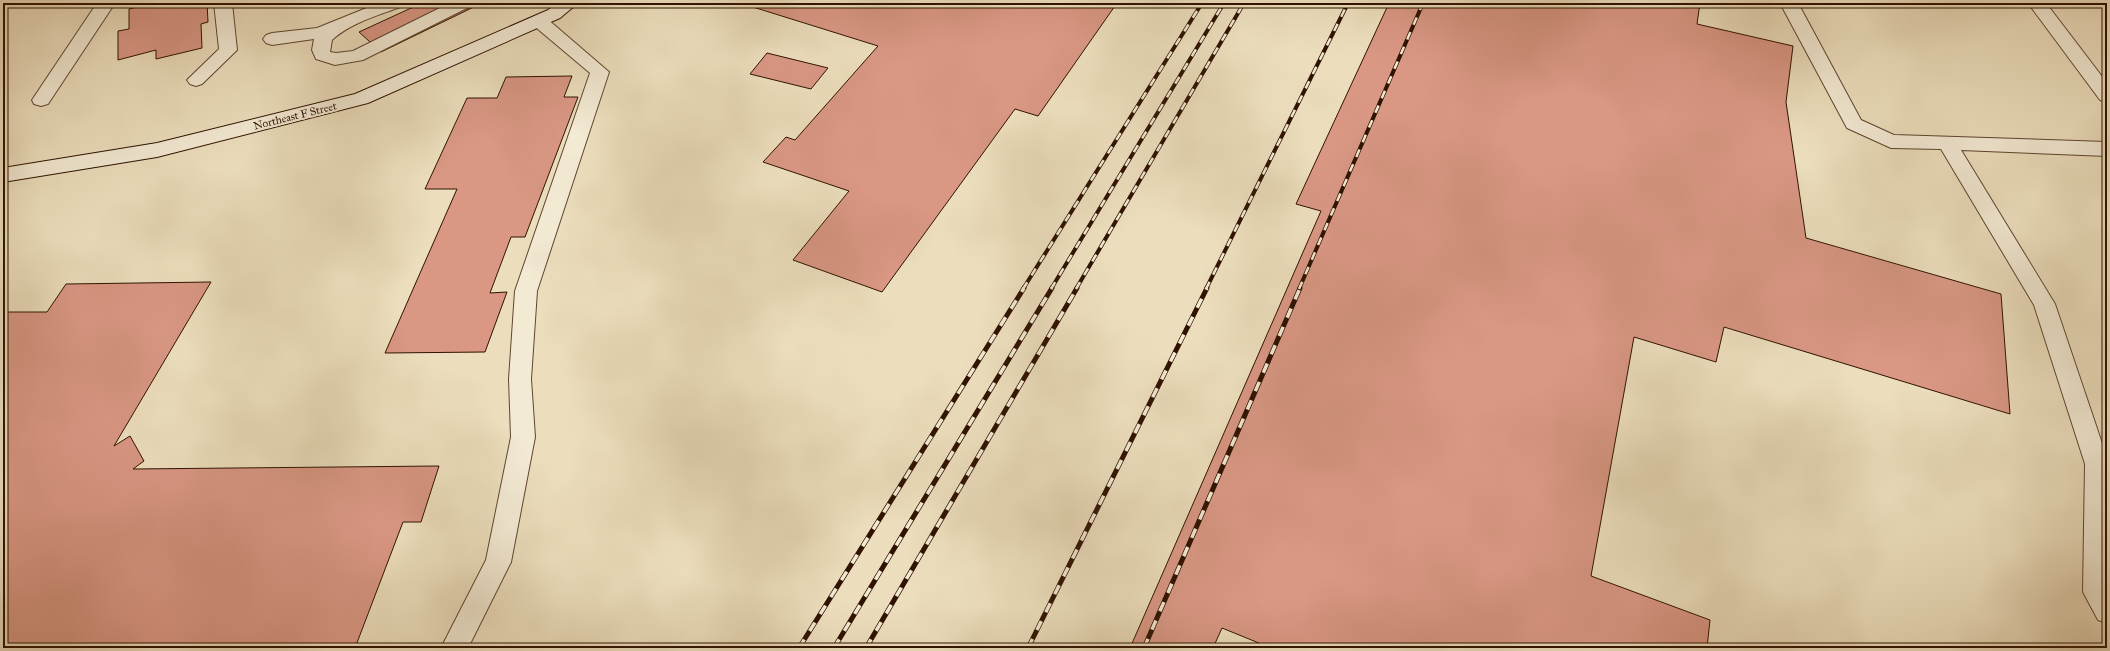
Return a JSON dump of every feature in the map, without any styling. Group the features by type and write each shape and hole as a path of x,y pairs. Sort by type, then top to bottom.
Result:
{"main road":[{"path":"41,100 106,3"},
{"path":"196,80 228,50 222,3"},
{"path":"272,39 319,33 338,27 394,3"},
{"path":"338,27 325,36 320,45 322,55 335,58 357,56 463,3"},
{"name":"Northeast F Street","path":"3,175 156,150 361,99 539,21 554,14 569,3"},
{"path":"1789,3 1854,124 1891,140 2107,149"},
{"path":"2037,3 2107,96"},
{"path":"454,648 498,562 523,437 520,379 526,291 600,72 539,21"},
{"path":"1947,143 2044,304 2097,464 2102,489 2096,592 2107,610"}],"building":[{"path":"153,3 207,3 208,22 201,24 202,48 156,59 156,50 118,60 118,31 129,29 129,9"},
{"path":"422,3 482,3 381,52 359,32"},
{"path":"740,3 1117,3 1038,116 1015,109 882,292 793,260 849,191 763,162 786,137 795,140 878,46"},
{"path":"1389,3 1700,3 1697,24 1793,46 1786,102 1806,238 2001,294 2010,414 1724,327 1716,362 1634,337 1591,576 1710,620 1707,648 1271,648 1222,628 1213,648 1130,648 1321,211 1296,204"},
{"path":"767,53 828,68 811,89 750,74"},
{"path":"572,76 564,97 578,97 525,237 511,237 490,293 507,292 485,352 385,353 457,189 425,189 467,98 497,98 506,77"},
{"path":"211,282 114,446 130,436 144,461 133,469 439,466 421,522 403,522 355,648 3,648 3,312 47,312 66,284"}],"railway":[{"path":"1023,289 1202,3"},
{"path":"1051,289 1224,3"},
{"path":"1076,289 1244,3"},
{"path":"1206,289 1348,3"},
{"path":"1299,289 1423,3"},
{"path":"799,648 1024,288"},
{"path":"834,648 1052,288"},
{"path":"866,648 1077,288"},
{"path":"1028,648 1207,288"},
{"path":"1144,648 1300,288"}]}
